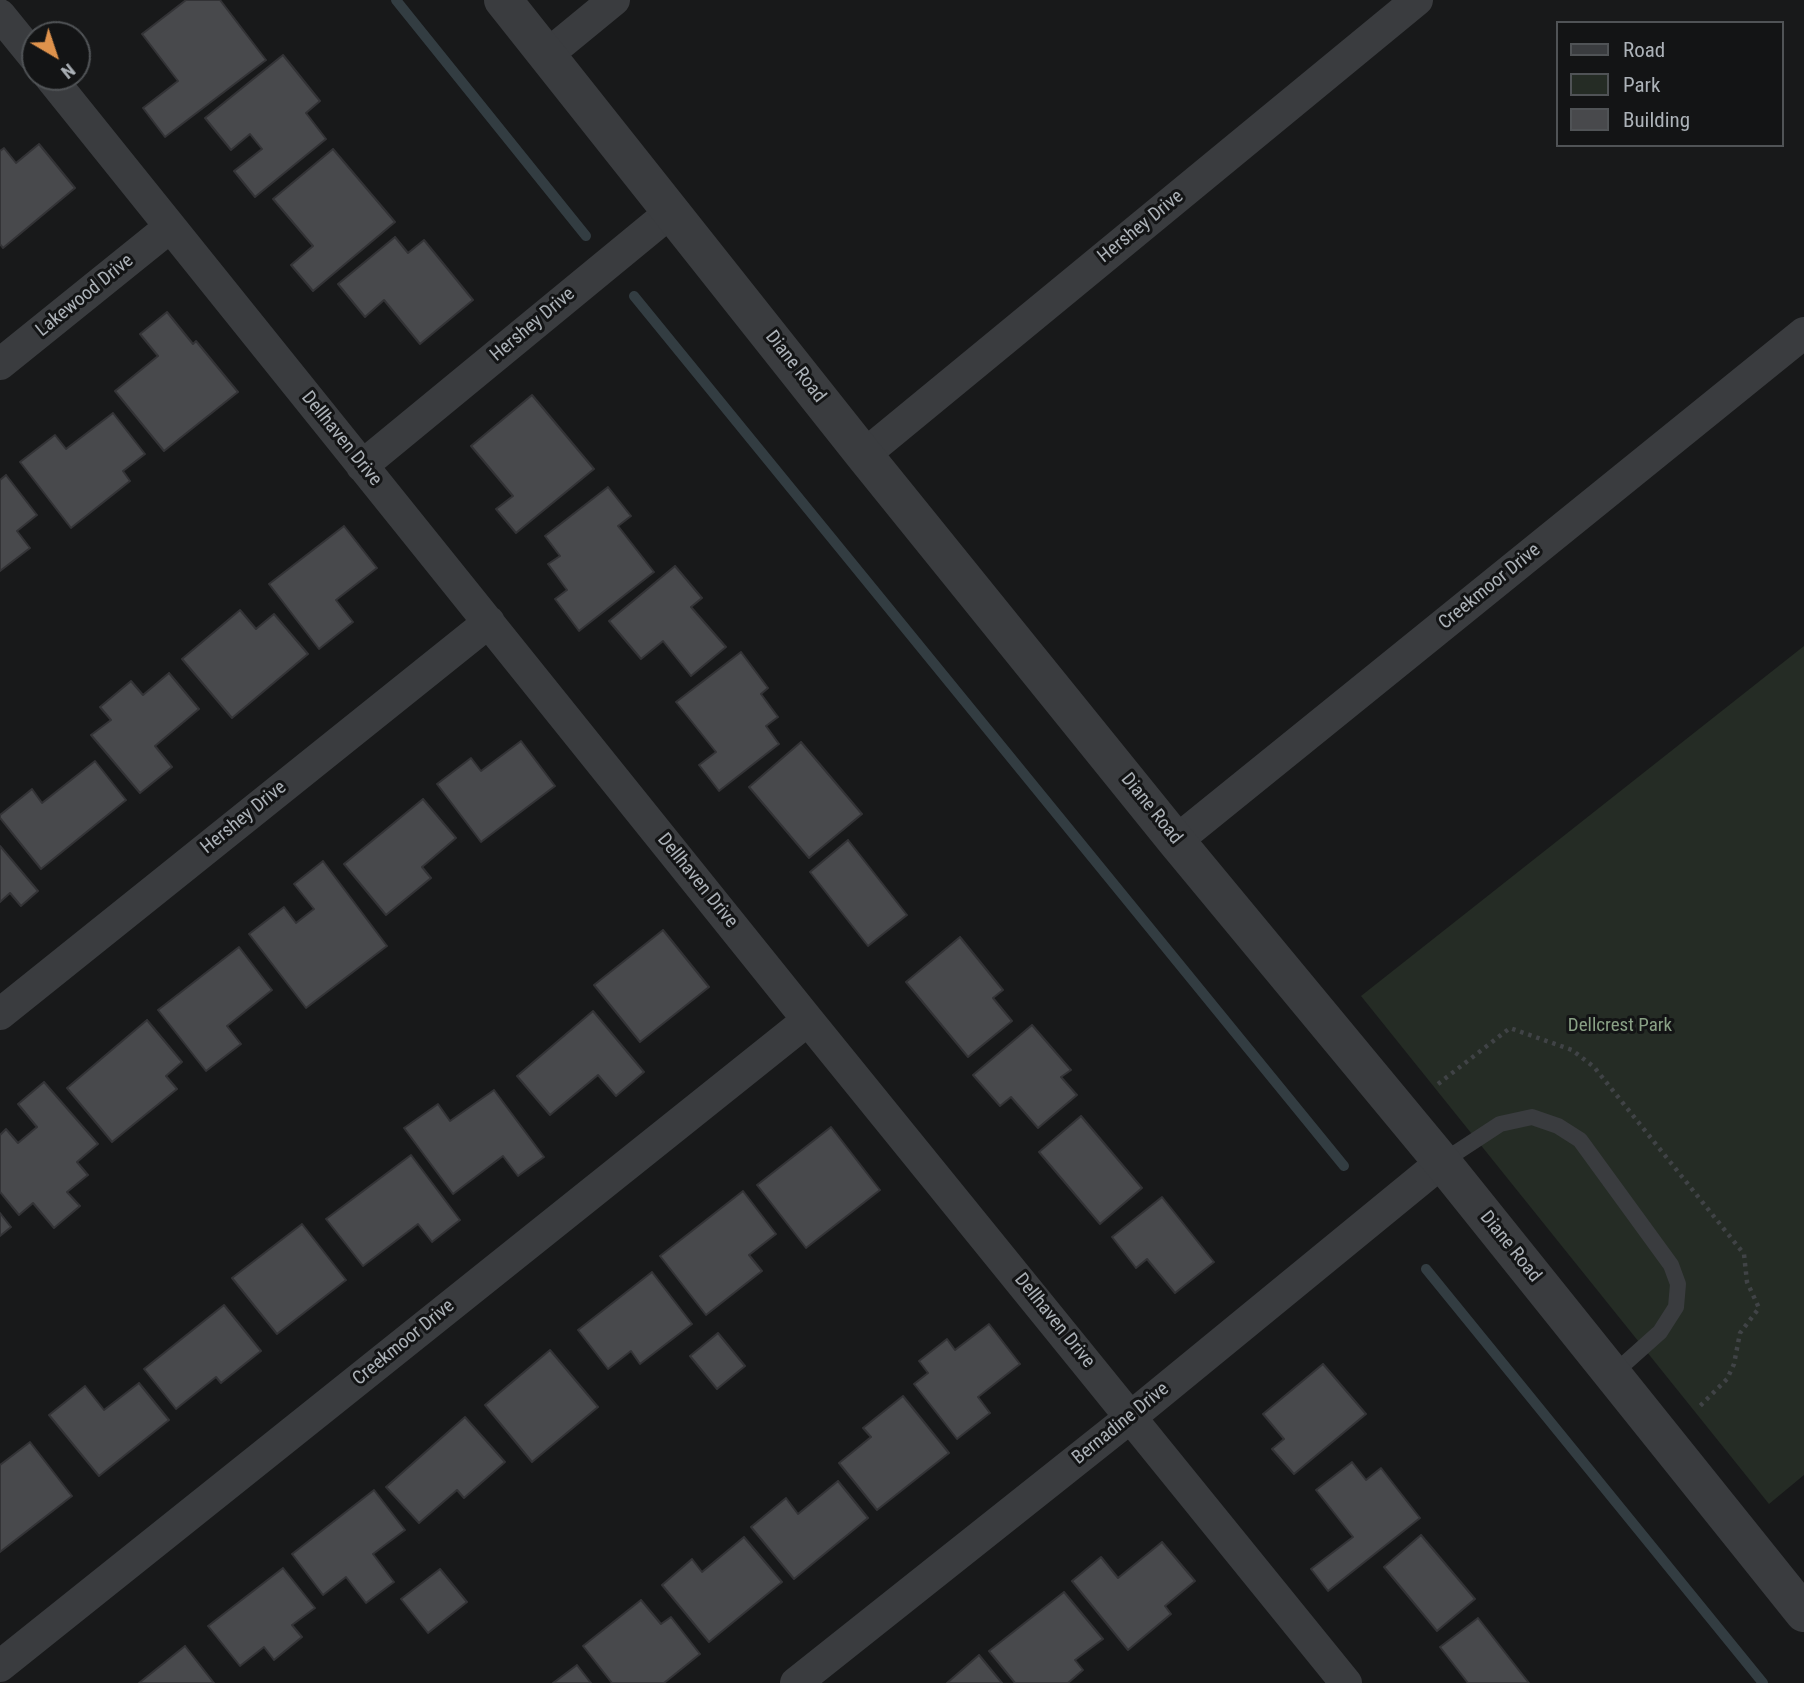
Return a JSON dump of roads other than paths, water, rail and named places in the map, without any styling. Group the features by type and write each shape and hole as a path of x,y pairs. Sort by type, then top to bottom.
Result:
{"street":[{"name":"Diane Road","path":"503,0 864,455 1442,1162 1804,1613"},
{"path":"547,55 614,0"},
{"name":"Hershey Drive","path":"864,455 1417,0"},
{"path":"0,15 21,41"},
{"name":"Dellhaven Drive","path":"61,91 808,1020 1346,1683"},
{"name":"Hershey Drive","path":"362,466 672,211"},
{"name":"Lakewood Drive","path":"0,364 170,228"},
{"name":"Creekmoor Drive","path":"1177,841 1804,332"},
{"name":"Hershey Drive","path":"0,1014 489,622"},
{"name":"Creekmoor Drive","path":"0,1666 808,1020"},
{"name":"Bernadine Drive","path":"796,1683 1132,1416 1442,1162"}],"lane":[{"path":"1442,1162 1500,1124 1532,1117 1558,1126 1580,1140 1671,1265 1678,1284 1676,1307 1660,1332 1613,1374"}],"waterway":[{"path":"396,0 586,236"},
{"path":"634,296 1344,1166"},
{"path":"1426,1269 1763,1683"}],"park label":[{"name":"Dellcrest Park","path":"1620,1026"}]}
